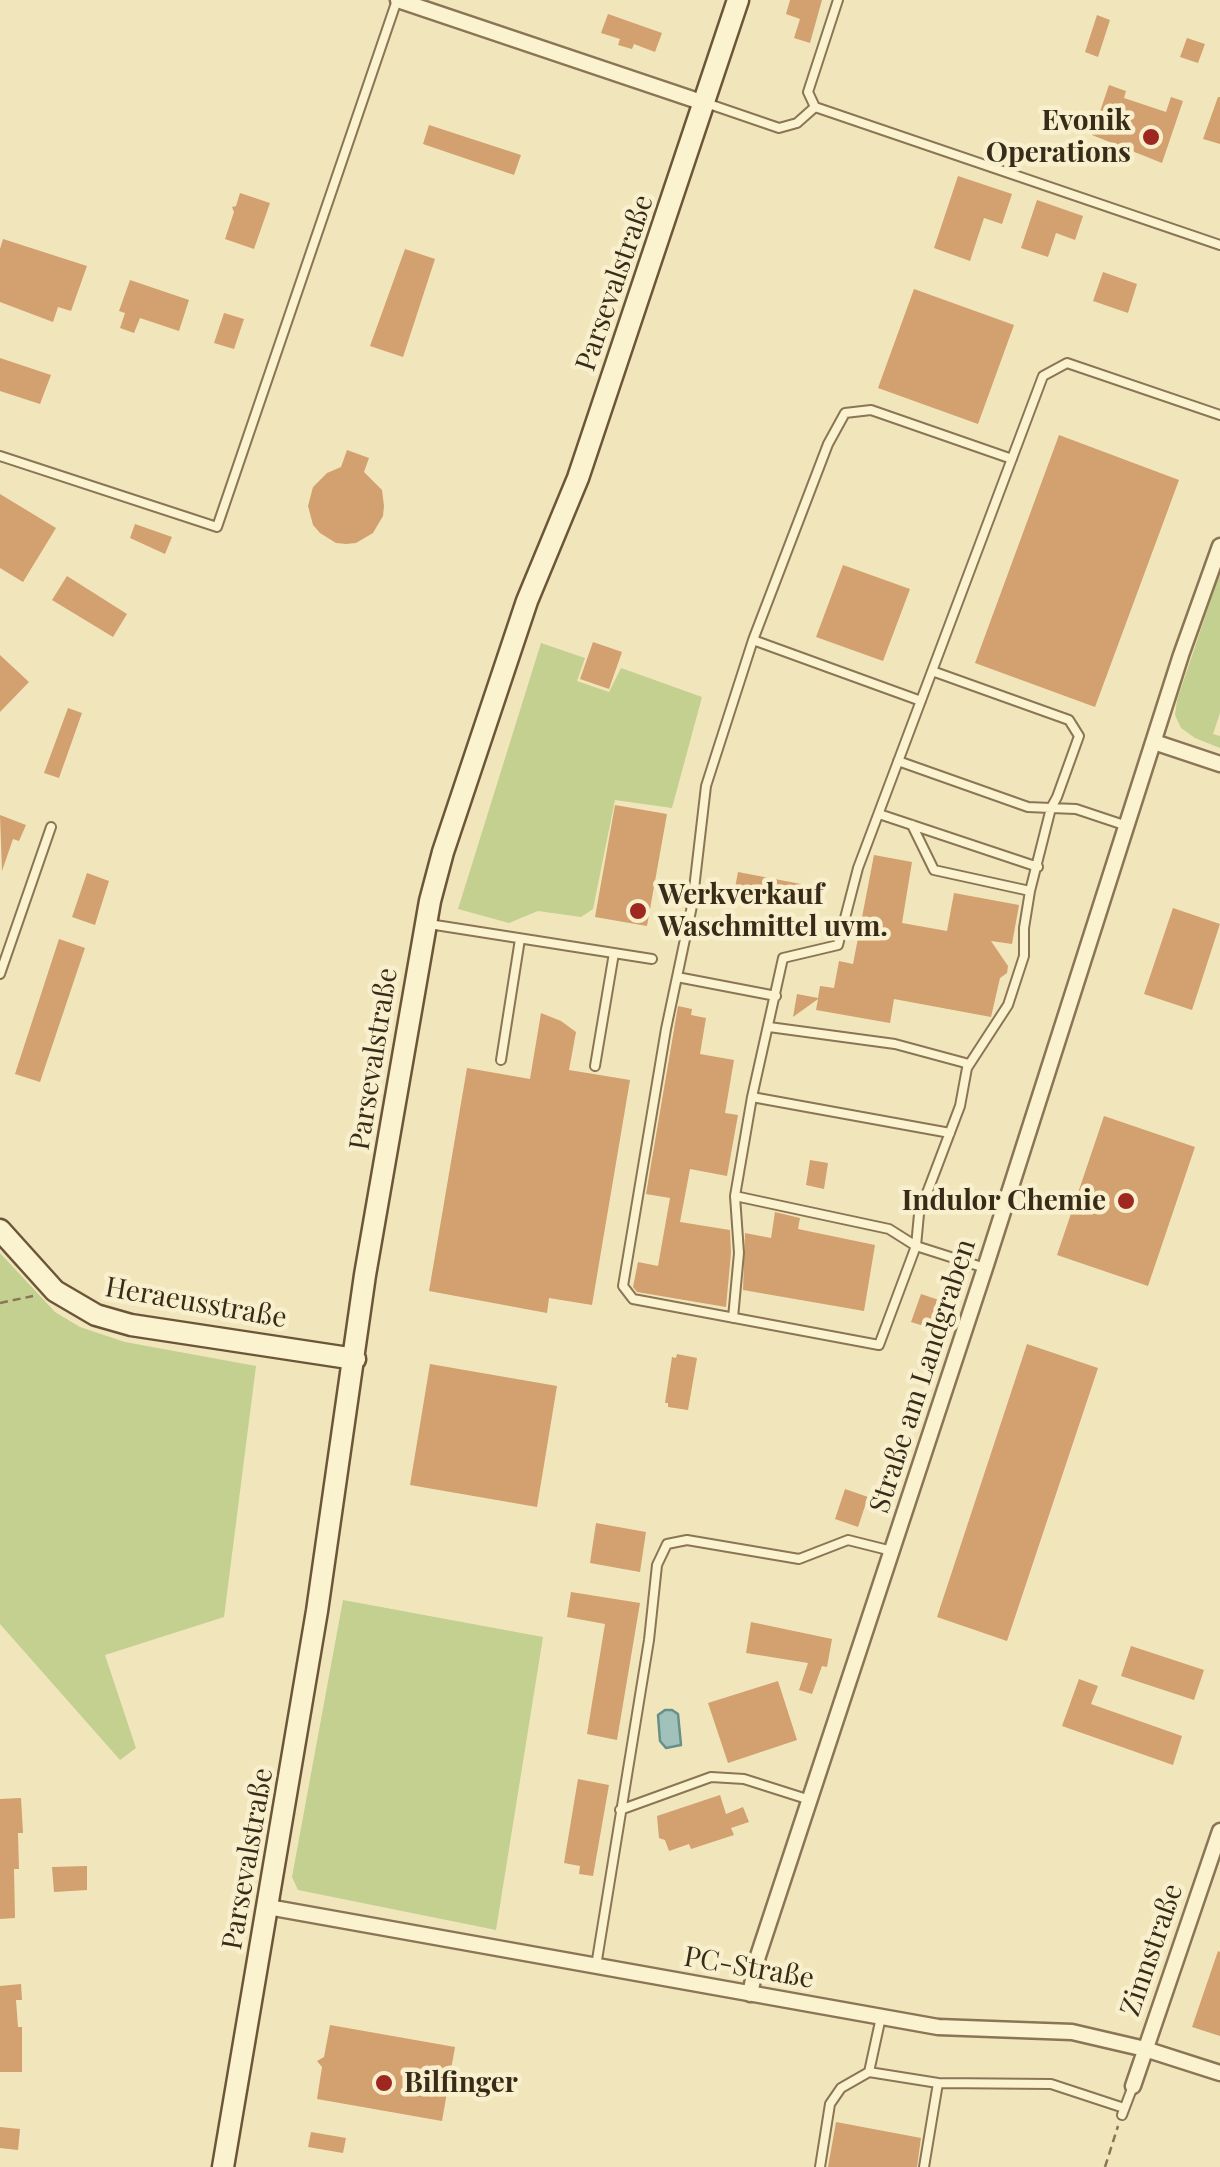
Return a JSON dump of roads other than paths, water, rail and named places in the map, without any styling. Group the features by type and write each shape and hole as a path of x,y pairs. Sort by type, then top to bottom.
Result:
{"street":[{"path":"397,0 704,102"},
{"name":"Parsevalstraße","path":"223,2167 317,1611 366,1275 424,924 443,852 527,601 578,478 738,0"},
{"name":"Straße am Landgraben","path":"750,1994 758,1956 1220,546"},
{"path":"1154,742 1220,764"},
{"name":"Heraeusstraße","path":"0,1230 55,1291 96,1315 131,1325 355,1359"},
{"name":"Zinnstraße","path":"1133,2086 1220,1831"},
{"name":"PC-Straße","path":"268,1907 881,2017 962,2029 1060,2030 1145,2049 1220,2073"}],"lane":[{"path":"0,456 218,527 397,0"},
{"path":"838,0 808,92 815,107 1220,245"},
{"path":"704,102 779,128 798,123 815,107"},
{"path":"732,1318 740,1253 735,1196 752,1096 783,958 838,945 858,868 1043,376 1067,362 1220,415"},
{"path":"932,670 1068,720 1079,736 1050,808 1030,891 1024,956 1008,1004 969,1064 960,1106 919,1214 916,1246 879,1345 633,1299 624,1286 692,906 706,786 753,640 828,444 845,413 871,410 1012,459"},
{"path":"753,640 921,701"},
{"path":"898,761 1028,808 1076,810 1127,826"},
{"path":"878,814 1038,867"},
{"path":"912,826 934,870 1030,891"},
{"path":"0,974 52,827"},
{"path":"424,924 652,959"},
{"path":"501,1060 520,939"},
{"path":"595,1066 614,953"},
{"path":"677,977 776,996"},
{"path":"770,1026 896,1044 969,1064"},
{"path":"752,1096 950,1134"},
{"path":"735,1196 888,1229 916,1246 986,1268"},
{"path":"596,1966 658,1566 668,1544 686,1540 798,1559 848,1540 892,1552"},
{"path":"620,1810 711,1777 744,1778 810,1800"},
{"path":"870,2072 881,2017"},
{"path":"820,2167 830,2104 841,2088 870,2072 938,2083 1051,2084 1123,2112 1133,2086"},
{"path":"924,2167 938,2083"}],"water":[{"path":"665,1710 678,1714 681,1745 666,1748 660,1741 658,1715"}],"place":[{"name":"Evonik Operations","path":"1151,137"},
{"name":"Werkverkauf Waschmittel uvm.","path":"638,911"},
{"name":"Indulor Chemie","path":"1126,1201"},
{"name":"Bilfinger","path":"384,2083"}]}
